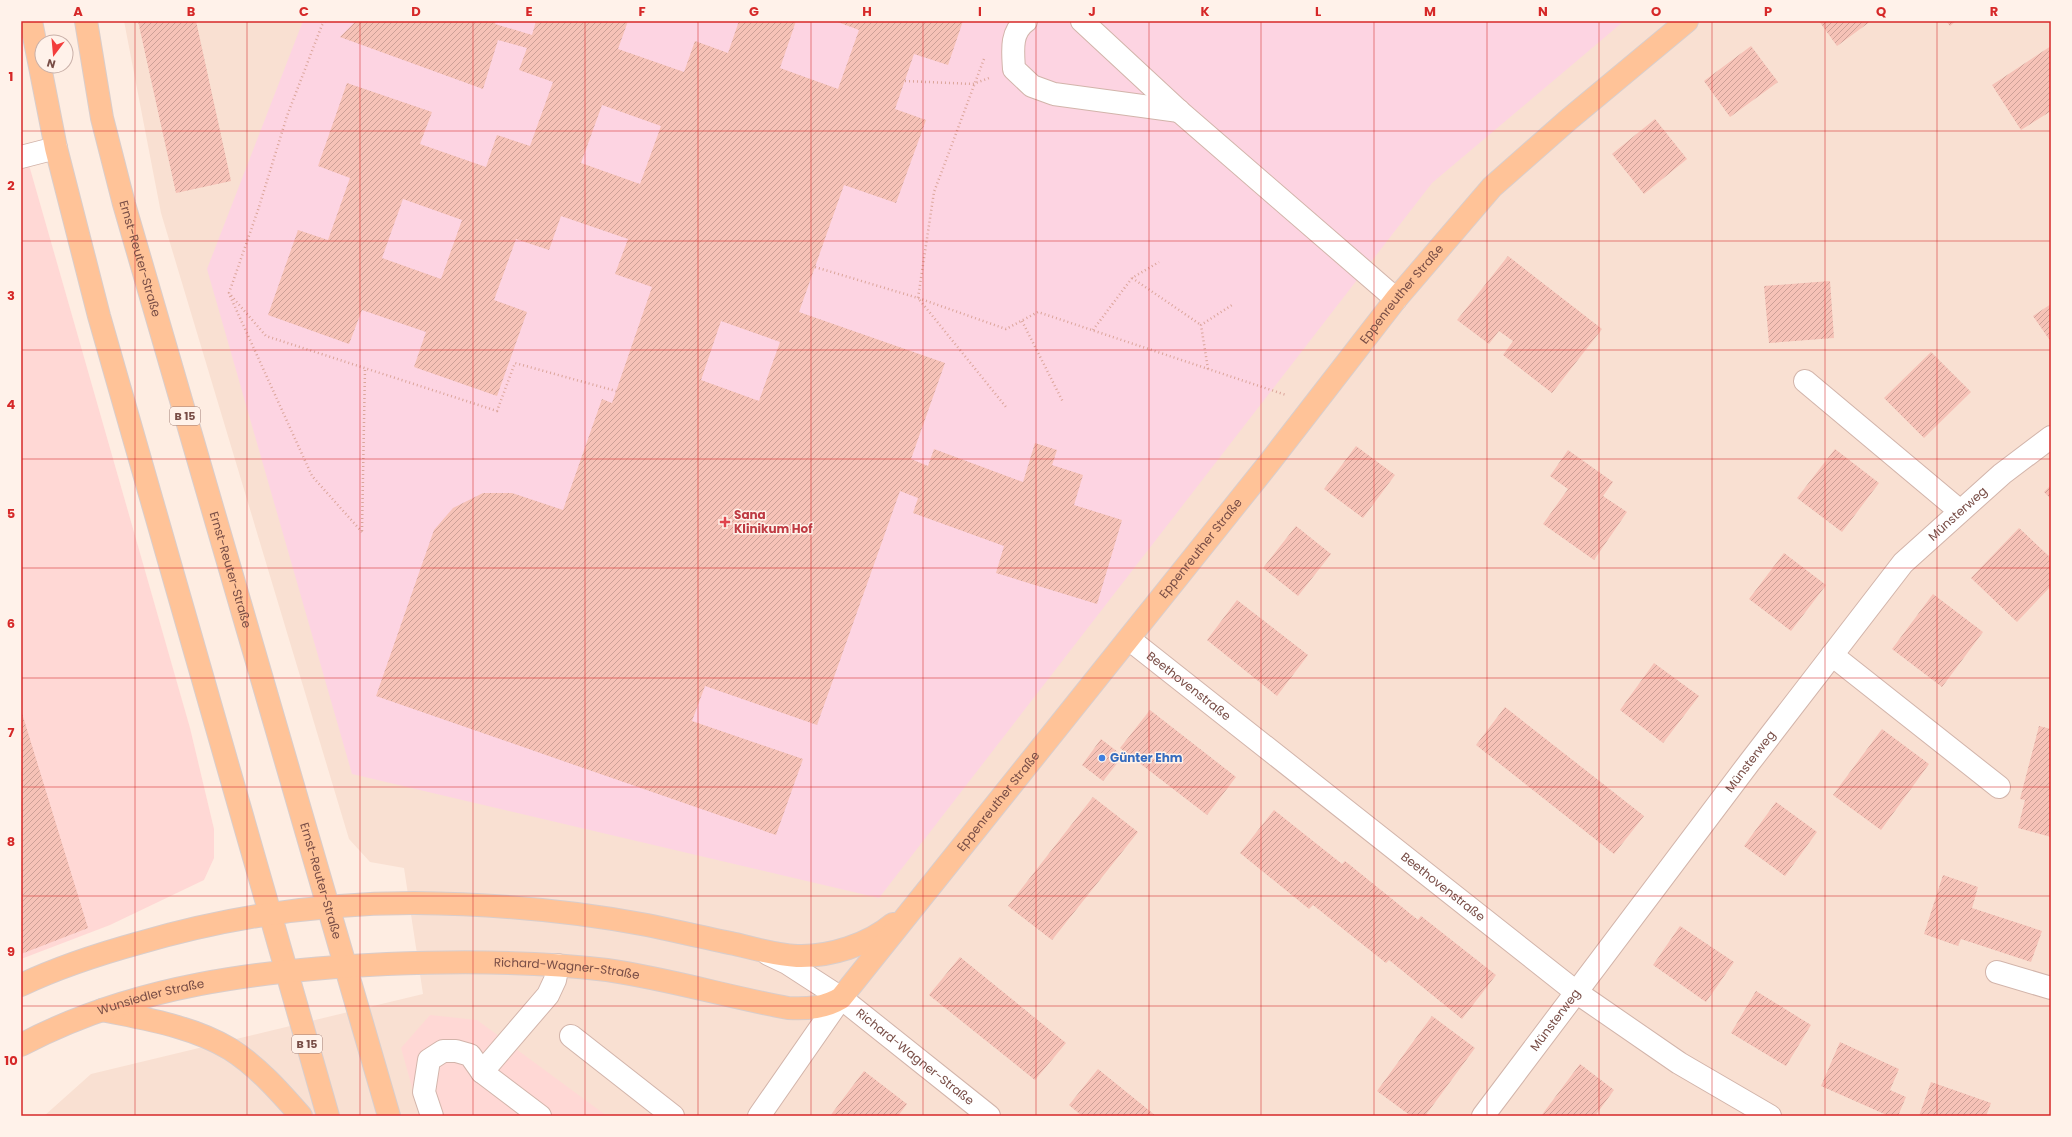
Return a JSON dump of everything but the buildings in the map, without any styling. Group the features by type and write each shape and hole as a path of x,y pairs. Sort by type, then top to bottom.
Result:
{"main road":[{"name":"B 15","path":"31,21 56,148 99,316 328,1116"},
{"name":"Ernst-Reuter-Straße","path":"86,21 102,118 124,204 389,1116"},
{"name":"Eppenreuther Straße","path":"841,998 1315,405 1396,299 1492,187 1579,110 1687,21"},
{"name":"Richard-Wagner-Straße","path":"270,914 329,908 413,903 491,905 562,911 652,926 756,949 796,956 816,955 846,949 873,938 912,908"},
{"path":"21,985 53,970 108,951 211,924 270,914"},
{"name":"Richard-Wagner-Straße","path":"287,971 346,966 449,962 558,965 649,977 788,1008 817,1007 832,1004 841,998"},
{"name":"Wunsiedler Straße","path":"21,1045 67,1023 101,1010 164,990 226,979 287,971"},
{"path":"101,1010 161,1023 211,1040 229,1049 260,1073 301,1116"}],"street":[{"path":"1026,21 1015,35 1012,48 1014,69 1032,86 1054,94 1179,111"},
{"path":"1082,21 1179,111 1396,299"},
{"path":"21,157 56,148"},
{"path":"1805,381 1960,511"},
{"name":"Münsterweg","path":"1483,1116 1903,563 2002,474 2051,437"},
{"name":"Beethovenstraße","path":"1129,639 1576,992 1744,1109 1770,1116"},
{"path":"1832,655 1999,787"},
{"name":"Richard-Wagner-Straße","path":"756,949 788,963 841,998 989,1116"},
{"path":"482,1072 548,995 555,980 558,965"},
{"path":"1997,972 2051,988"},
{"name":"Eppenreuther Straße","path":"759,1116 841,998"},
{"path":"571,1036 673,1116"},
{"path":"432,1116 424,1092 429,1060 443,1051 456,1051 470,1055 482,1072 540,1116"}],"path":[{"path":"326,21 322,26 287,116 258,210 229,294 312,476 362,532 365,368"},
{"path":"986,55 973,84 934,192 918,298 1006,407"},
{"path":"905,81 973,84 1014,69"},
{"path":"1093,330 1132,278 1159,262"},
{"path":"815,267 918,298 1006,329 1038,312 1315,405"},
{"path":"1132,278 1201,325 1208,369"},
{"path":"229,294 266,336 497,410 515,363 616,391"},
{"path":"1201,325 1232,305"},
{"path":"1022,321 1064,402"}],"shaded area":[{"path":"124,21 2051,21 2051,1116 44,1116 91,1074 423,994 404,868 370,862 349,839 161,213"},
{"name":"Sana Klinikum Hof","path":"303,21 1624,21 1432,183 879,898 352,774 207,269"},
{"path":"21,137 190,728 214,829 214,858 204,880 110,925 21,959"},
{"path":"430,1015 477,1020 607,1116 420,1116 401,1048"}],"place":[{"name":"Sana Klinikum Hof","path":"725,522"},
{"name":"Günter Ehm","path":"1102,758"}]}
